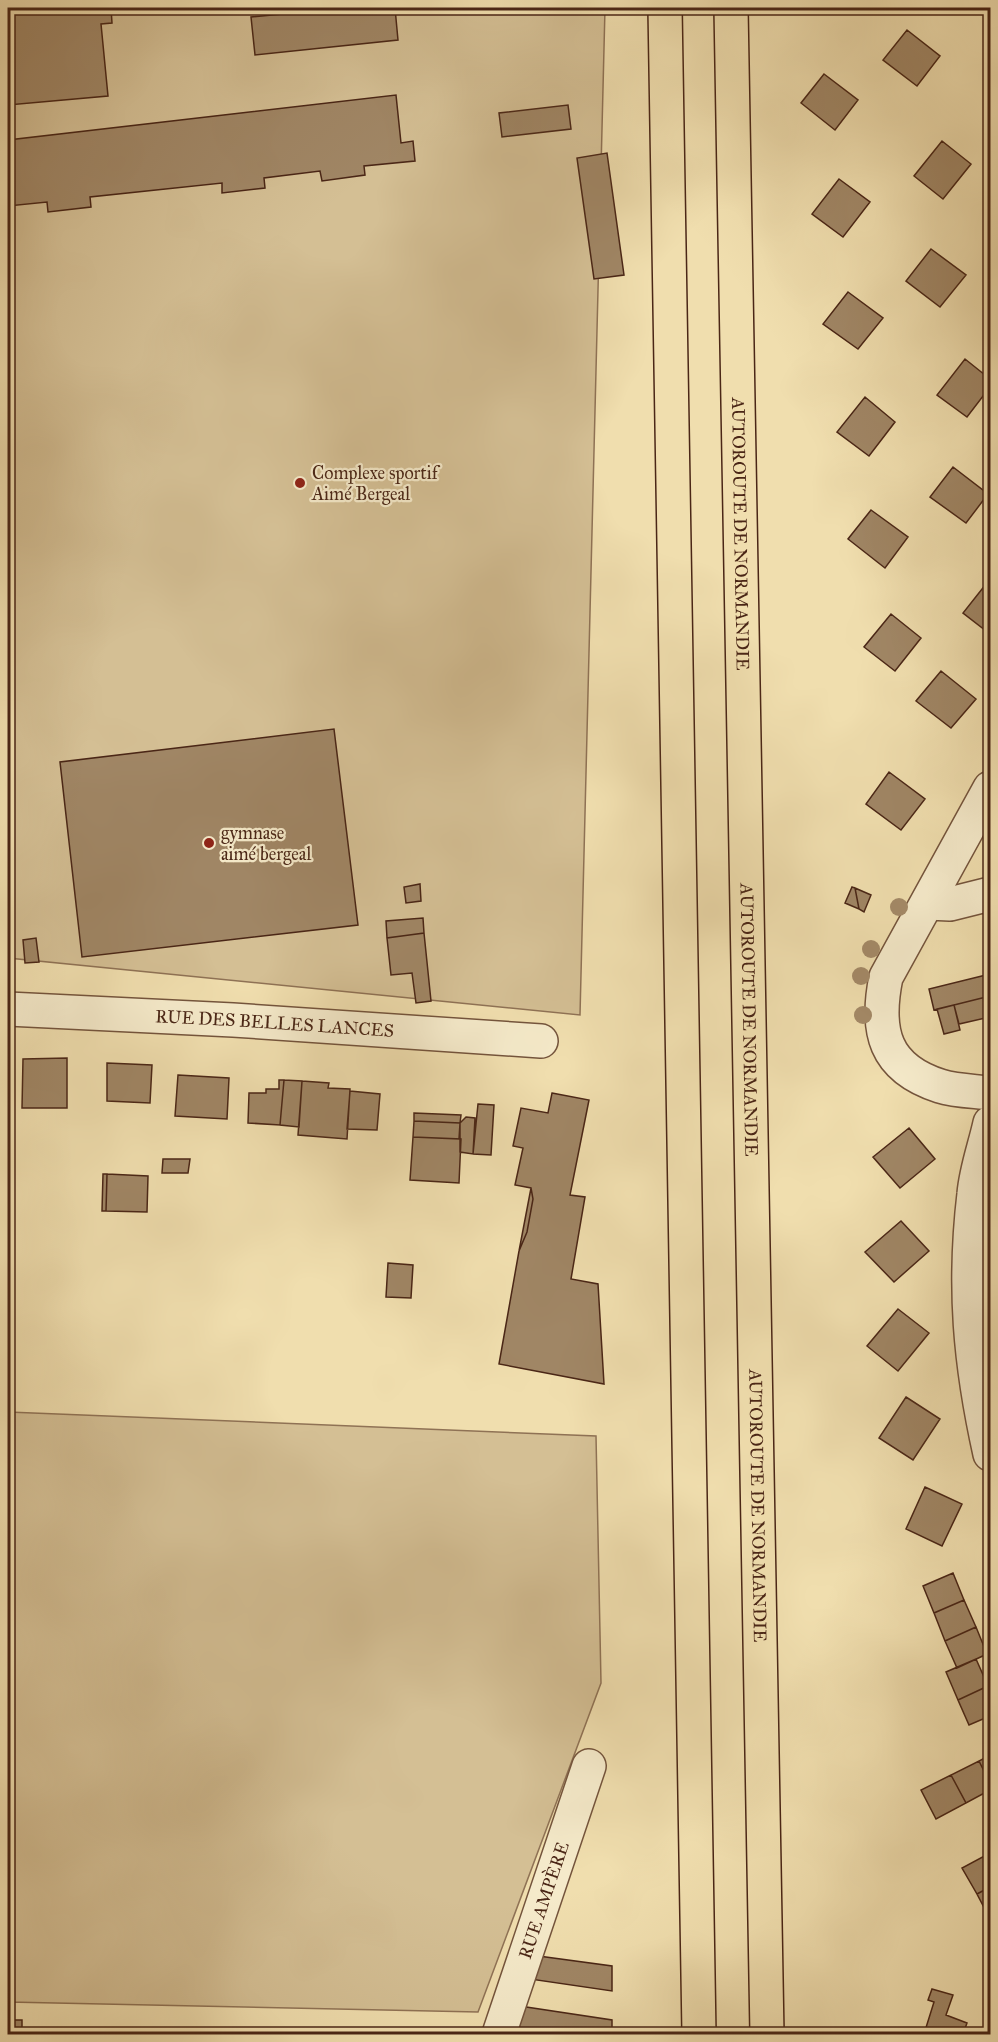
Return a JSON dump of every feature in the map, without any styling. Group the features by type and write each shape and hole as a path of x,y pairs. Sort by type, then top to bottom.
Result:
{"highway":[{"path":"665,8 699,2034"},
{"name":"AUTOROUTE DE NORMANDIE","path":"731,8 767,2034"}],"street":[{"path":"990,788 886,977 880,1005 885,1039 900,1066 940,1086 990,1093"},
{"path":"928,903 950,904 990,894"},
{"name":"RUE DES BELLES LANCES","path":"8,1009 232,1020 541,1041"},
{"path":"990,1123 974,1193 967,1302 976,1391 990,1454"},
{"name":"RUE AMPÈRE","path":"499,2034 589,1766"}],"shaded area":[{"name":"Complexe sportif Aimé Bergeal","path":"8,8 605,8 580,1015 8,958"},
{"path":"8,1412 596,1436 601,1683 478,2012 8,2002"}],"building":[{"path":"8,8 111,8 112,23 101,24 108,96 8,105"},
{"path":"345,8 395,8 398,40 255,55 251,17"},
{"path":"907,30 940,56 917,86 883,60"},
{"path":"824,74 858,100 835,130 801,103"},
{"path":"396,95 401,143 413,141 415,161 364,166 365,175 322,181 320,171 264,178 265,188 222,193 222,183 90,197 91,207 48,212 47,202 8,206 8,140"},
{"path":"568,105 571,129 502,137 499,113"},
{"path":"942,141 971,164 943,199 914,176"},
{"path":"607,153 624,275 594,279 577,158"},
{"path":"839,179 870,202 843,237 812,214"},
{"path":"931,249 966,275 940,307 906,281"},
{"path":"848,292 883,318 858,349 823,324"},
{"path":"965,359 990,379 990,387 967,417 937,395"},
{"path":"865,397 895,422 869,456 837,432"},
{"path":"953,467 988,494 966,523 930,497"},
{"path":"871,510 908,537 885,568 848,539"},
{"path":"990,579 990,634 963,613"},
{"path":"891,614 921,638 895,671 864,647"},
{"path":"941,671 976,699 951,728 916,701"},
{"name":"gymnase aimé bergeal","path":"334,729 358,925 82,957 60,762"},
{"path":"889,772 925,799 901,830 866,804"},
{"path":"420,884 421,901 406,903 404,887"},
{"path":"852,887 855,888 859,909 845,903"},
{"path":"855,888 871,895 864,912 859,909"},
{"path":"423,918 424,933 387,938 386,921"},
{"path":"424,933 431,1001 416,1003 412,973 391,975 387,938"},
{"path":"36,938 39,962 25,963 23,940"},
{"path":"990,974 990,996 934,1010 929,989"},
{"path":"990,996 990,1017 959,1024 954,1005"},
{"path":"954,1005 960,1030 944,1034 937,1009"},
{"path":"67,1058 67,1108 22,1108 23,1059"},
{"path":"107,1063 152,1065 150,1103 107,1101"},
{"path":"178,1075 229,1078 227,1119 175,1116"},
{"path":"279,1080 284,1080 280,1125 248,1123 249,1093 266,1093 266,1089 279,1089"},
{"path":"284,1080 302,1081 299,1127 280,1125"},
{"path":"302,1081 329,1083 328,1088 350,1089 347,1139 298,1135"},
{"path":"350,1091 380,1094 377,1130 347,1129"},
{"path":"552,1093 589,1100 570,1195 585,1197 571,1279 598,1284 604,1384 499,1364 519,1251 527,1232 533,1199 531,1188 515,1185 523,1148 513,1146 521,1108 548,1113"},
{"path":"478,1104 494,1105 491,1155 473,1154"},
{"path":"414,1113 461,1115 460,1123 414,1121"},
{"path":"466,1117 475,1118 473,1154 460,1152 460,1123"},
{"path":"414,1121 460,1123 459,1139 413,1137"},
{"path":"909,1128 935,1159 900,1188 873,1157"},
{"path":"413,1137 461,1139 459,1183 410,1180"},
{"path":"163,1159 190,1159 188,1173 162,1173"},
{"path":"103,1174 107,1174 106,1211 102,1211"},
{"path":"107,1174 148,1176 147,1212 106,1211"},
{"path":"531,1188 533,1199 527,1232 519,1251"},
{"path":"901,1221 929,1251 894,1282 865,1252"},
{"path":"388,1263 413,1265 411,1298 386,1297"},
{"path":"898,1309 929,1333 898,1371 867,1346"},
{"path":"906,1397 940,1419 913,1460 879,1438"},
{"path":"925,1487 962,1504 942,1546 906,1529"},
{"path":"953,1573 964,1600 934,1613 923,1586"},
{"path":"964,1600 976,1627 945,1641 934,1613"},
{"path":"976,1627 987,1654 957,1668 945,1641"},
{"path":"976,1659 988,1686 958,1700 946,1672"},
{"path":"988,1686 990,1716 969,1725 958,1700"},
{"path":"990,1755 990,1783 979,1761"},
{"path":"979,1761 990,1783 990,1790 966,1803 951,1775"},
{"path":"951,1775 966,1803 936,1819 921,1790"},
{"path":"990,1853 990,1887 977,1894 962,1868"},
{"path":"990,1887 990,1919 977,1894"},
{"path":"531,1955 612,1966 612,1991 523,1978"},
{"path":"932,1989 953,1995 946,2015 967,2023 963,2034 924,2034 934,2002 928,2000"},
{"path":"513,2005 612,2020 612,2034 550,2034 506,2028"},
{"path":"8,2020 22,2020 22,2034 8,2034"},
{"path":"525,2031 550,2034 524,2034"}],"place":[{"name":"Complexe sportif Aimé Bergeal","path":"300,483"},
{"name":"gymnase aimé bergeal","path":"209,843"}]}
